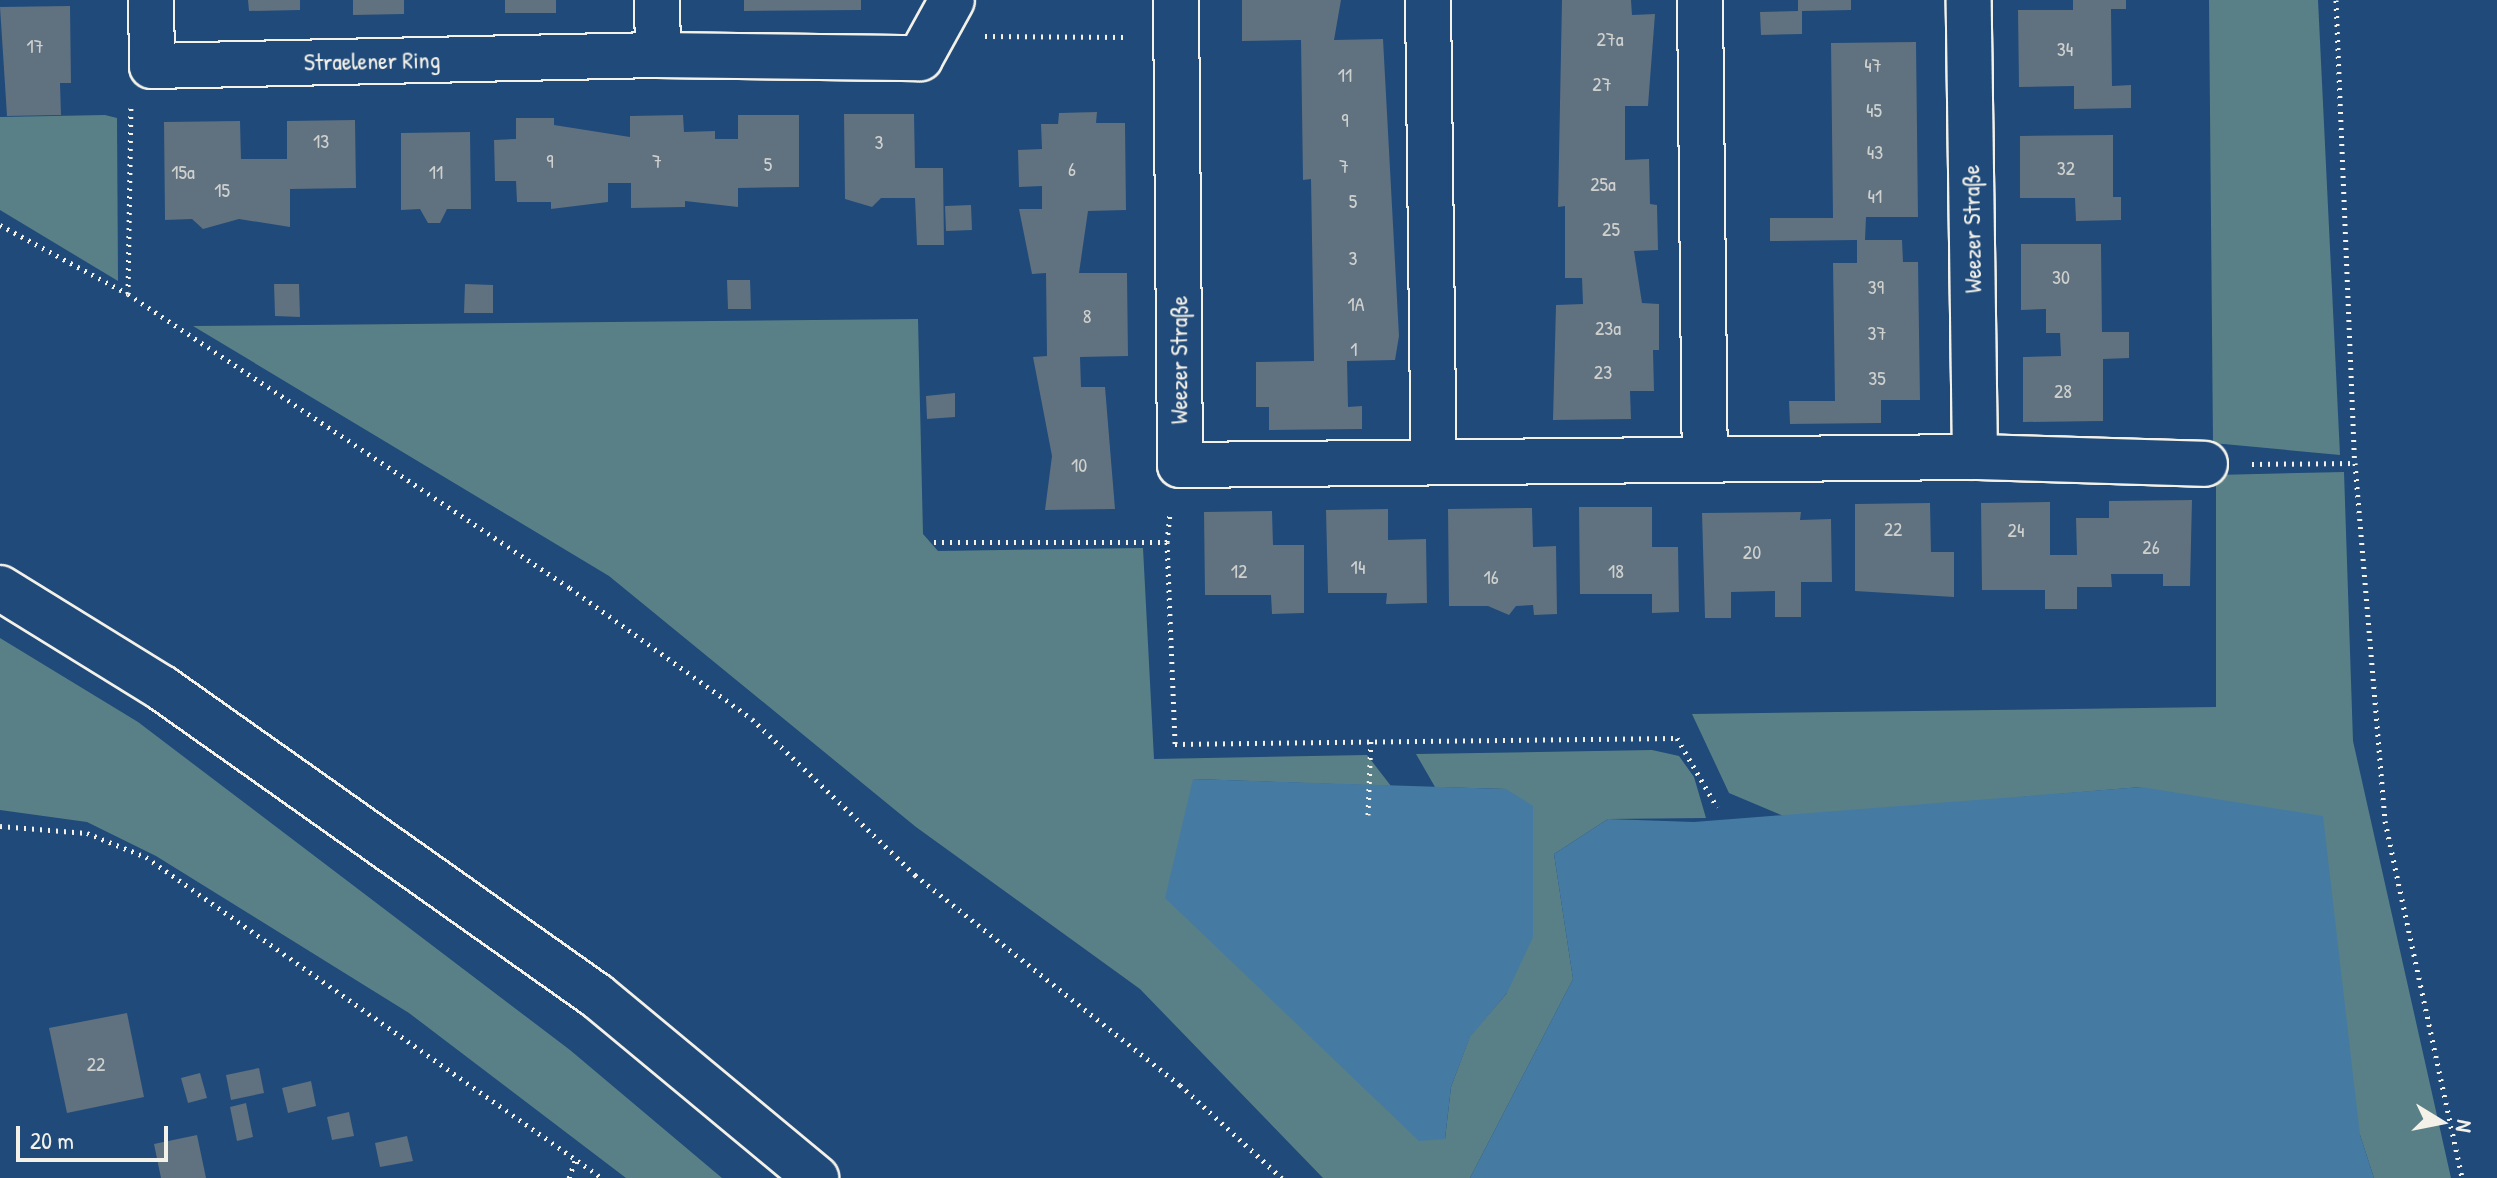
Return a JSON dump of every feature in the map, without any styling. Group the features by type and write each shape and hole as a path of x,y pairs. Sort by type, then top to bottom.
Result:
{"street":[{"path":"151,0 152,66"},
{"path":"657,0 658,55"},
{"path":"1428,0 1434,461"},
{"path":"1700,0 1705,458"},
{"name":"Weezer Straße","path":"1969,0 1975,457"},
{"name":"Straelener Ring","path":"152,66 658,55 920,58 942,18"},
{"name":"Weezer Straße","path":"1177,19 1180,465 1975,457 2205,464"},
{"path":"0,588 162,688 597,996 816,1178"}],"path":[{"path":"2336,0 2355,463 2385,821 2462,1178"},
{"path":"942,18 1177,19"},
{"path":"128,294 131,104 152,66"},
{"path":"0,225 128,294 570,588 752,719 915,875 1180,1085 1282,1178"},
{"path":"2205,464 2355,463"},
{"path":"934,542 1167,542 1175,744 1371,738 1677,738 1717,807"},
{"path":"1368,815 1371,738"},
{"path":"0,826 87,833 146,857 602,1178"},
{"path":"569,1178 576,1158"}],"green space":[{"path":"2209,0 2318,0 2340,455 2213,443"},
{"path":"105,115 117,118 118,281 0,210 0,117"},
{"path":"918,319 923,534 938,551 1143,548 1154,759 1367,755 1391,786 1193,779 1445,1139 1451,1087 1470,1036 1507,993 1506,789 1435,787 1416,754 1652,750 1679,756 1694,777 1706,818 1608,819 1554,854 1573,979 1470,1178 1323,1178 1140,989 916,827 609,576 193,326"},
{"path":"2344,472 2353,741 2451,1178 2374,1178 2360,1135 2141,787 1786,817 1729,793 1692,714 2216,707 2216,475"},
{"path":"0,638 138,722 570,1050 722,1178 626,1178 409,1013 156,856 87,822 0,810"}],"water":[{"path":"1193,779 1506,789 1533,806 1533,937 1507,993 1470,1037 1451,1087 1445,1139 1419,1141 1165,898"},
{"path":"2141,787 2323,816 2360,1135 2374,1178 1470,1178 1573,979 1554,854 1608,819 1694,822"}],"building":[{"path":"248,0 300,0 300,10 249,11"},
{"path":"353,0 404,0 404,14 353,15"},
{"path":"505,0 556,0 556,13 505,13"},
{"path":"744,0 861,0 861,10 744,11"},
{"path":"1242,0 1341,0 1334,40 1383,39 1399,336 1395,360 1347,361 1348,407 1362,406 1362,429 1269,430 1269,407 1256,407 1256,362 1314,361 1311,179 1303,180 1301,40 1242,41"},
{"path":"1562,0 1631,0 1632,15 1655,14 1648,106 1625,106 1625,160 1649,159 1650,204 1657,205 1658,250 1634,251 1642,303 1659,304 1659,350 1653,350 1654,391 1630,391 1631,419 1553,420 1556,305 1583,304 1582,278 1565,278 1565,206 1558,207"},
{"path":"1798,0 1851,0 1851,10 1802,11 1802,34 1761,35 1760,12 1798,11"},
{"path":"2073,0 2126,0 2126,9 2111,9 2112,86 2131,85 2131,108 2074,109 2074,86 2019,87 2018,10 2073,10"},
{"path":"70,6 71,83 60,83 61,115 7,116 0,7"},
{"path":"1916,42 1918,217 1866,217 1865,240 1902,240 1903,262 1918,262 1920,400 1881,400 1881,423 1790,424 1789,401 1835,401 1833,263 1857,263 1857,240 1770,241 1770,218 1833,218 1831,43"},
{"path":"1097,112 1096,123 1125,123 1126,210 1088,211 1079,273 1127,273 1128,356 1080,357 1081,387 1105,387 1115,509 1045,510 1052,456 1033,357 1047,356 1046,273 1032,274 1019,209 1042,209 1042,186 1019,187 1018,150 1042,149 1041,124 1058,124 1059,113"},
{"path":"844,114 914,114 915,168 943,168 944,245 917,245 915,198 881,198 872,207 845,199"},
{"path":"683,115 684,132 715,131 715,139 738,139 738,115 799,115 799,187 738,188 738,207 685,201 685,207 631,208 631,183 608,183 608,202 551,209 551,202 517,202 516,181 495,181 494,140 516,139 516,118 554,118 554,125 630,137 630,116"},
{"path":"355,120 356,188 290,189 290,227 239,219 203,229 192,219 165,220 164,122 240,121 241,159 287,159 287,121"},
{"path":"470,132 471,209 447,209 440,223 428,223 420,209 401,210 401,133"},
{"path":"2113,135 2113,197 2121,197 2121,220 2076,221 2075,198 2020,198 2020,136"},
{"path":"971,205 972,230 946,231 945,206"},
{"path":"2021,244 2101,244 2102,332 2129,332 2129,358 2103,359 2103,421 2023,422 2023,357 2061,356 2060,333 2046,333 2046,309 2021,310"},
{"path":"727,280 750,280 751,309 728,309"},
{"path":"274,284 299,284 300,317 275,316"},
{"path":"465,284 493,285 493,313 464,313"},
{"path":"955,393 955,417 927,419 926,396"},
{"path":"2192,500 2190,586 2163,586 2163,574 2111,574 2112,587 2077,587 2077,609 2045,609 2045,590 1982,590 1981,503 2050,502 2050,555 2077,555 2076,518 2109,518 2109,501"},
{"path":"1930,503 1931,552 1954,552 1954,597 1855,591 1855,504"},
{"path":"1579,507 1652,507 1652,547 1678,547 1679,612 1652,613 1652,594 1580,594"},
{"path":"1532,508 1533,547 1556,546 1557,614 1534,615 1533,605 1516,606 1509,615 1488,606 1449,606 1448,509"},
{"path":"1388,509 1388,540 1426,539 1427,603 1386,604 1387,593 1328,593 1326,510"},
{"path":"1272,511 1273,545 1304,545 1304,613 1272,614 1271,595 1205,595 1204,512"},
{"path":"1801,512 1800,520 1831,519 1832,582 1801,582 1801,617 1775,617 1775,591 1731,592 1731,618 1705,618 1702,513"},
{"path":"127,1013 144,1097 67,1113 49,1028"},
{"path":"259,1068 264,1093 231,1100 226,1075"},
{"path":"200,1073 207,1098 188,1103 181,1078"},
{"path":"311,1081 316,1106 288,1113 282,1088"},
{"path":"246,1103 253,1137 237,1141 230,1107"},
{"path":"349,1112 354,1136 332,1140 327,1117"},
{"path":"197,1135 206,1178 161,1178 154,1144"},
{"path":"407,1136 413,1161 380,1167 375,1143"}]}
